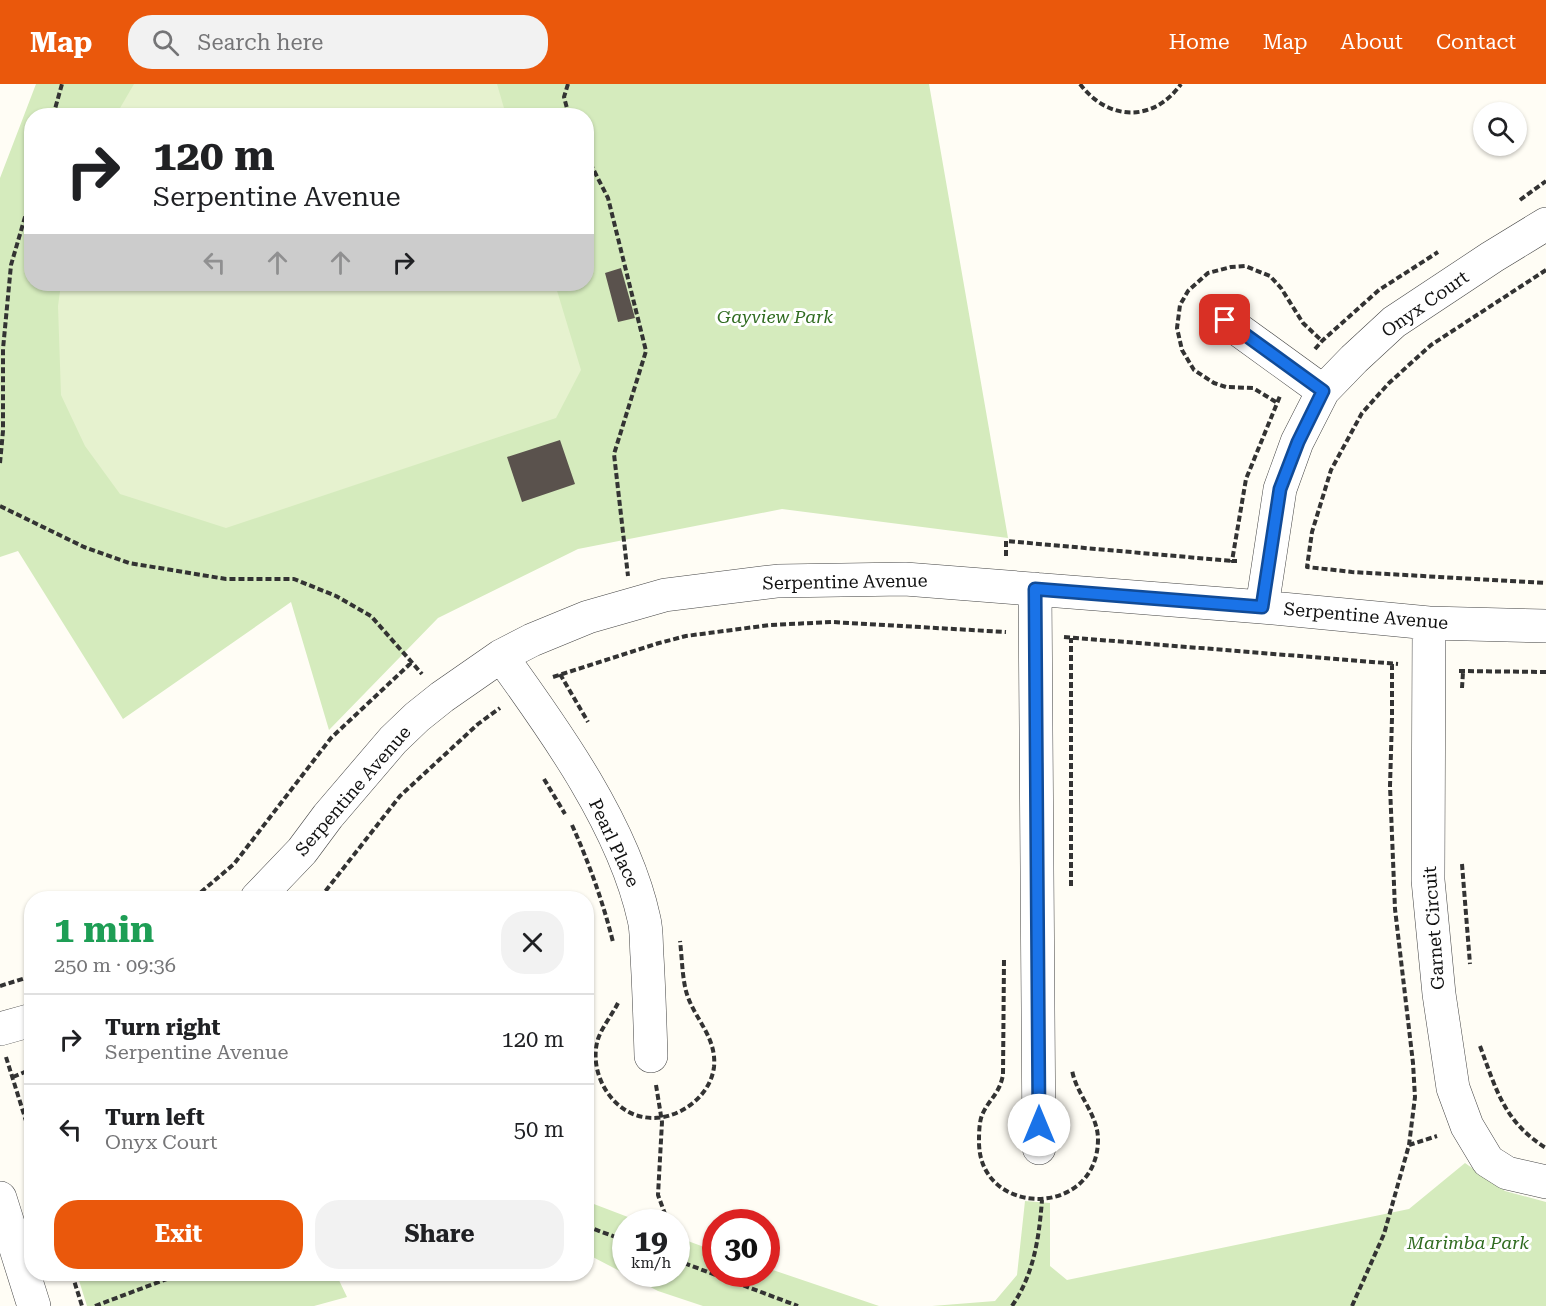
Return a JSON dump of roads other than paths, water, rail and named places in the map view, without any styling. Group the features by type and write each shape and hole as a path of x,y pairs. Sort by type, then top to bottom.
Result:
{"street":[{"name":"Onyx Court","path":"1262,607 1280,489 1298,442 1323,391 1394,322 1546,224"},
{"path":"1225,320 1323,391"},
{"name":"Serpentine Avenue","path":"265,891 302,852 341,800 393,740 442,697 501,656 532,640 631,603 665,595 778,581 905,579 1262,607 1429,623 1546,626"},
{"path":"1020,588 1037,636 1039,1148"},
{"name":"Garnet Circuit","path":"1429,623 1428,880 1439,994 1453,1088 1467,1126 1488,1161 1507,1173 1546,1182"},
{"name":"Pearl Place","path":"501,656 603,811 636,886 645,922 650,991 651,1056"},
{"path":"2,1038 24,1025"},
{"path":"0,1198 24,1274"},
{"path":"26,1281 34,1306"}],"park label":[{"name":"Gayview Park","path":"775,317"},
{"name":"Marimba Park","path":"1468,1243"}]}
